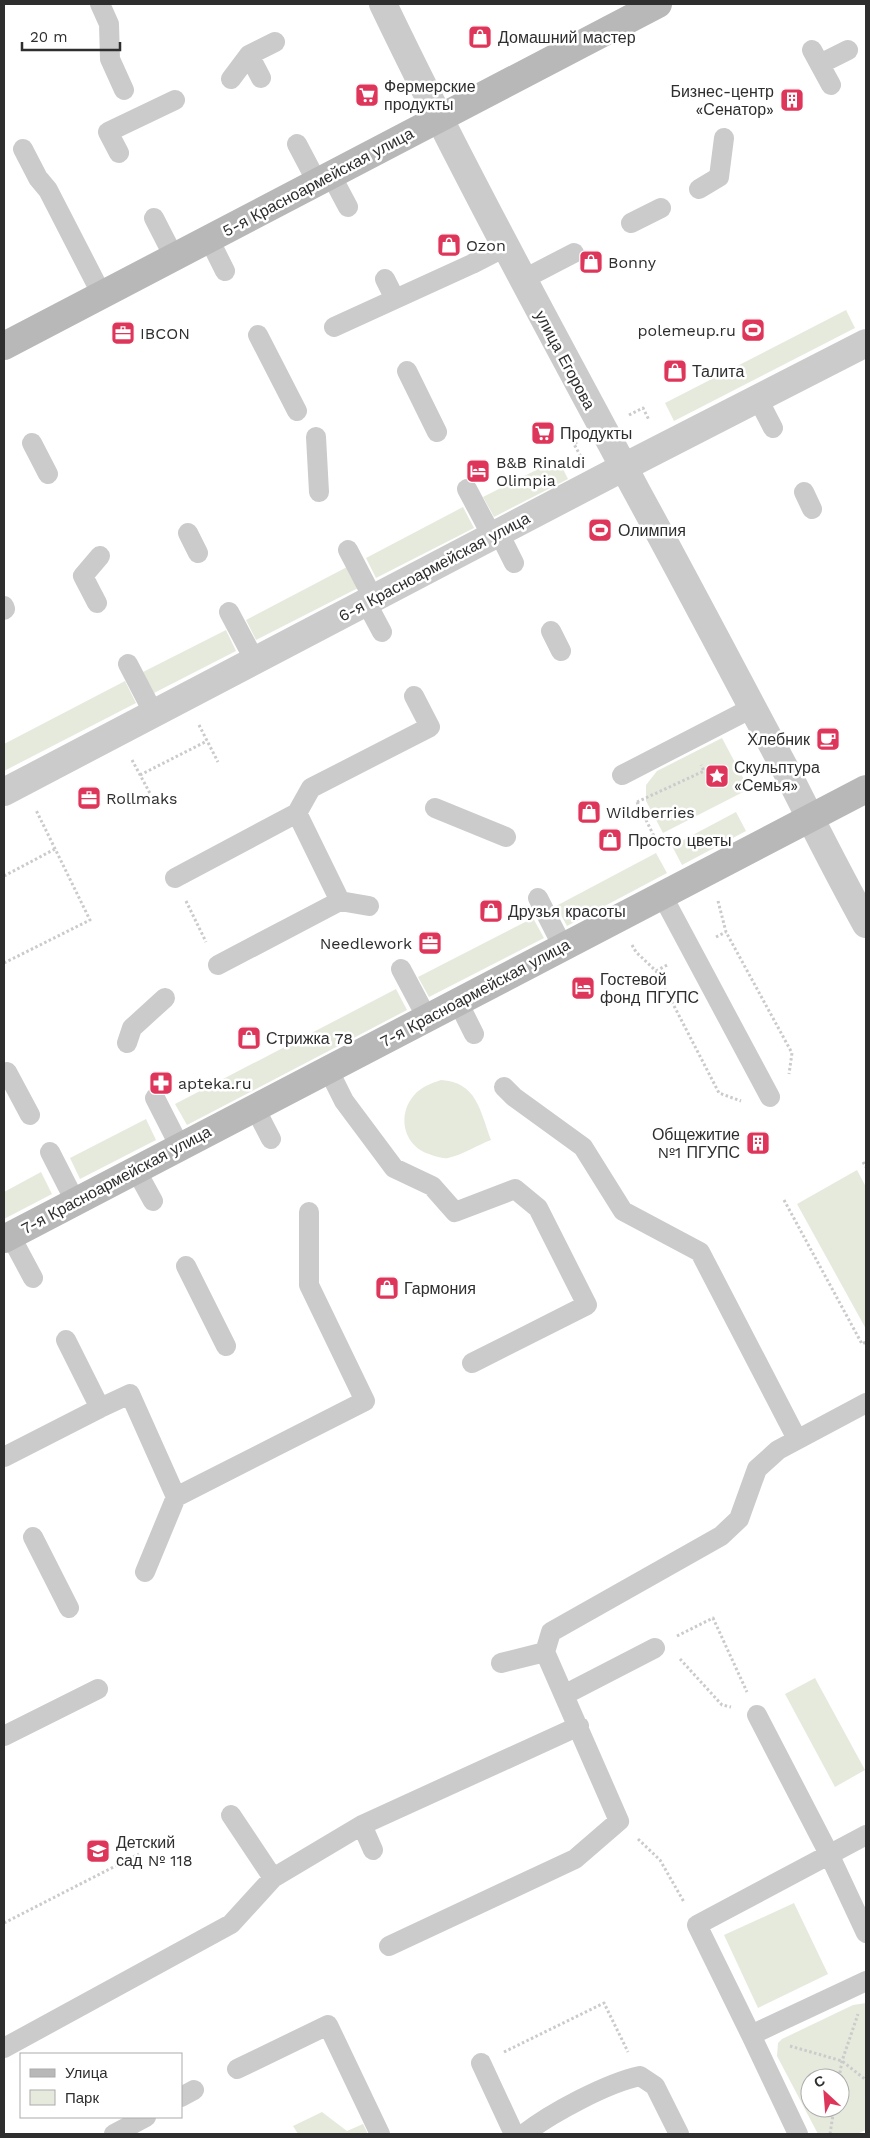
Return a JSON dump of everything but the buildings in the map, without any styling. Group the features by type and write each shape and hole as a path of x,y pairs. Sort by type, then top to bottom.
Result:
{"street":[{"name":"улица Егорова","path":"383,4 504,247 624,467 866,924"},
{"name":"5-я Красноармейская улица","path":"4,346 658,4"},
{"name":"6-я Красноармейская улица","path":"13,788 624,467 866,343"},
{"name":"7-я Красноармейская улица","path":"7,1237 866,789"}],"lane":[{"path":"100,4 109,24 110,58 124,90"},
{"path":"231,79 249,54 275,42"},
{"path":"831,85 816,57 848,50"},
{"path":"249,54 261,78"},
{"path":"119,153 108,132 175,100"},
{"path":"699,189 719,177 724,138"},
{"path":"296,144 348,207"},
{"path":"23,149 38,178 48,190 102,295"},
{"path":"631,224 661,208"},
{"path":"154,218 174,257"},
{"path":"209,239 225,270"},
{"path":"334,327 472,264 504,247"},
{"path":"522,280 574,253"},
{"path":"385,278 395,299"},
{"path":"258,335 297,411"},
{"path":"406,371 436,432"},
{"path":"758,399 773,428"},
{"path":"316,437 319,492"},
{"path":"32,443 48,474"},
{"path":"467,489 514,563"},
{"path":"188,533 198,553"},
{"path":"348,550 382,632"},
{"path":"97,603 83,576 100,556"},
{"path":"4,606 4,610"},
{"path":"229,612 255,661"},
{"path":"551,631 561,650"},
{"path":"128,664 154,714"},
{"path":"175,878 296,813 311,788 430,727 414,696"},
{"path":"622,775 752,708"},
{"path":"435,808 506,838"},
{"path":"296,813 340,901"},
{"path":"662,895 770,1097"},
{"path":"538,898 563,947"},
{"path":"218,965 340,901 369,906"},
{"path":"401,969 426,1018"},
{"path":"127,1043 132,1028 165,998"},
{"path":"458,1002 474,1034"},
{"path":"328,1069 344,1101 394,1168 432,1186 455,1212 514,1189 538,1208 587,1305 472,1363"},
{"path":"4,1074 7,1072 30,1115"},
{"path":"504,1087 514,1098 583,1147 623,1211 700,1252 797,1439"},
{"path":"155,1098 180,1146"},
{"path":"255,1108 271,1139"},
{"path":"50,1152 75,1201"},
{"path":"136,1170 153,1201"},
{"path":"145,1572 176,1497 365,1401 309,1285 309,1212"},
{"path":"7,1237 33,1278"},
{"path":"186,1266 226,1346"},
{"path":"66,1340 100,1408"},
{"path":"4,1457 130,1394 176,1497"},
{"path":"389,1946 410,1928 575,1860 619,1821 545,1652 551,1632 721,1536 739,1520 757,1469 778,1450 866,1403"},
{"path":"33,1537 69,1608"},
{"path":"564,1695 654,1648"},
{"path":"501,1663 545,1652"},
{"path":"4,1736 98,1689"},
{"path":"757,1715 829,1854 866,1933"},
{"path":"5,2046 231,1924 274,1878 362,1825 578,1726"},
{"path":"231,1816 274,1878"},
{"path":"362,1825 373,1850"},
{"path":"798,2134 697,1924 866,1834"},
{"path":"751,2035 866,1981"},
{"path":"237,2069 328,2025 380,2134"},
{"path":"481,2063 514,2134"},
{"path":"524,2134 542,2120 623,2079 640,2076 655,2086 679,2134"},
{"path":"114,2134 144,2118"}],"path":[{"path":"629,415 643,408"},
{"path":"195,718 218,762"},
{"path":"140,775 207,741"},
{"path":"128,753 152,797"},
{"path":"622,775 659,846"},
{"path":"4,963 90,920 55,849 13,788"},
{"path":"4,876 55,849"},
{"path":"175,878 218,965"},
{"path":"863,1162 866,1168"},
{"path":"784,1200 862,1344 866,1342"},
{"path":"654,1648 713,1618 757,1715"},
{"path":"654,1648 677,1656 722,1705 757,1715"},
{"path":"619,1821 660,1860 697,1924"},
{"path":"4,1923 139,1854"},
{"path":"481,2063 604,2003 640,2076"},
{"path":"841,2068 859,2011"},
{"path":"751,2035 842,2061 866,2080"},
{"path":"830,2134 832,2118"}],"green space":[{"path":"846,310 855,328 674,421 665,403"},
{"path":"558,459 568,479 494,517 483,497"},
{"path":"463,507 474,528 376,578 366,558"},
{"path":"347,567 358,588 256,640 246,620"},
{"path":"226,630 236,651 154,693 143,672"},
{"path":"125,681 136,703 4,771 4,744"},
{"path":"722,738 749,789 663,833 646,801 646,785 657,771"},
{"path":"736,812 746,831 682,865 672,846"},
{"path":"656,853 667,873 567,926 556,906"},
{"path":"533,918 544,938 429,997 418,977"},
{"path":"396,989 407,1010 187,1125 175,1104"},
{"path":"441,1080 453,1082 470,1092 480,1109 491,1140 459,1155 446,1158 420,1150 408,1136 404,1118 410,1100 417,1092"},
{"path":"146,1119 156,1140 80,1179 70,1158"},
{"path":"857,1170 866,1187 866,1329 797,1204"},
{"path":"41,1172 52,1194 4,1219 4,1192"},
{"path":"815,1678 865,1770 835,1787 785,1694"},
{"path":"794,1903 828,1974 758,2008 724,1935"},
{"path":"866,2003 866,2130 857,2134 818,2134 810,2118 850,2118 850,2068 800,2068 800,2100 777,2056 778,2043 782,2039 853,2005"},
{"path":"322,2112 347,2131 363,2124 368,2134 298,2134 293,2126"}],"place":[{"name":"Домашний мастер","path":"480,37"},
{"name":"Фермерские продукты","path":"367,95"},
{"name":"Бизнес-центр «Сенатор»","path":"792,100"},
{"name":"Ozon","path":"449,245"},
{"name":"Bonny","path":"591,262"},
{"name":"polemeup.ru","path":"753,330"},
{"name":"IBCON","path":"123,333"},
{"name":"Талита","path":"675,371"},
{"name":"Продукты","path":"543,433"},
{"name":"B&B Rinaldi Olimpia","path":"478,471"},
{"name":"Олимпия","path":"600,530"},
{"name":"Хлебник","path":"828,739"},
{"name":"Скульптура «Семья»","path":"717,776"},
{"name":"Rollmaks","path":"89,798"},
{"name":"Wildberries","path":"589,812"},
{"name":"Просто цветы","path":"610,840"},
{"name":"Друзья красоты","path":"491,911"},
{"name":"Needlework","path":"430,943"},
{"name":"Гостевой фонд ПГУПС","path":"583,988"},
{"name":"Стрижка 78","path":"249,1038"},
{"name":"apteka.ru","path":"161,1083"},
{"name":"Общежитие №1 ПГУПС","path":"758,1143"},
{"name":"Гармония","path":"387,1288"},
{"name":"Детский сад № 118","path":"98,1851"}]}
